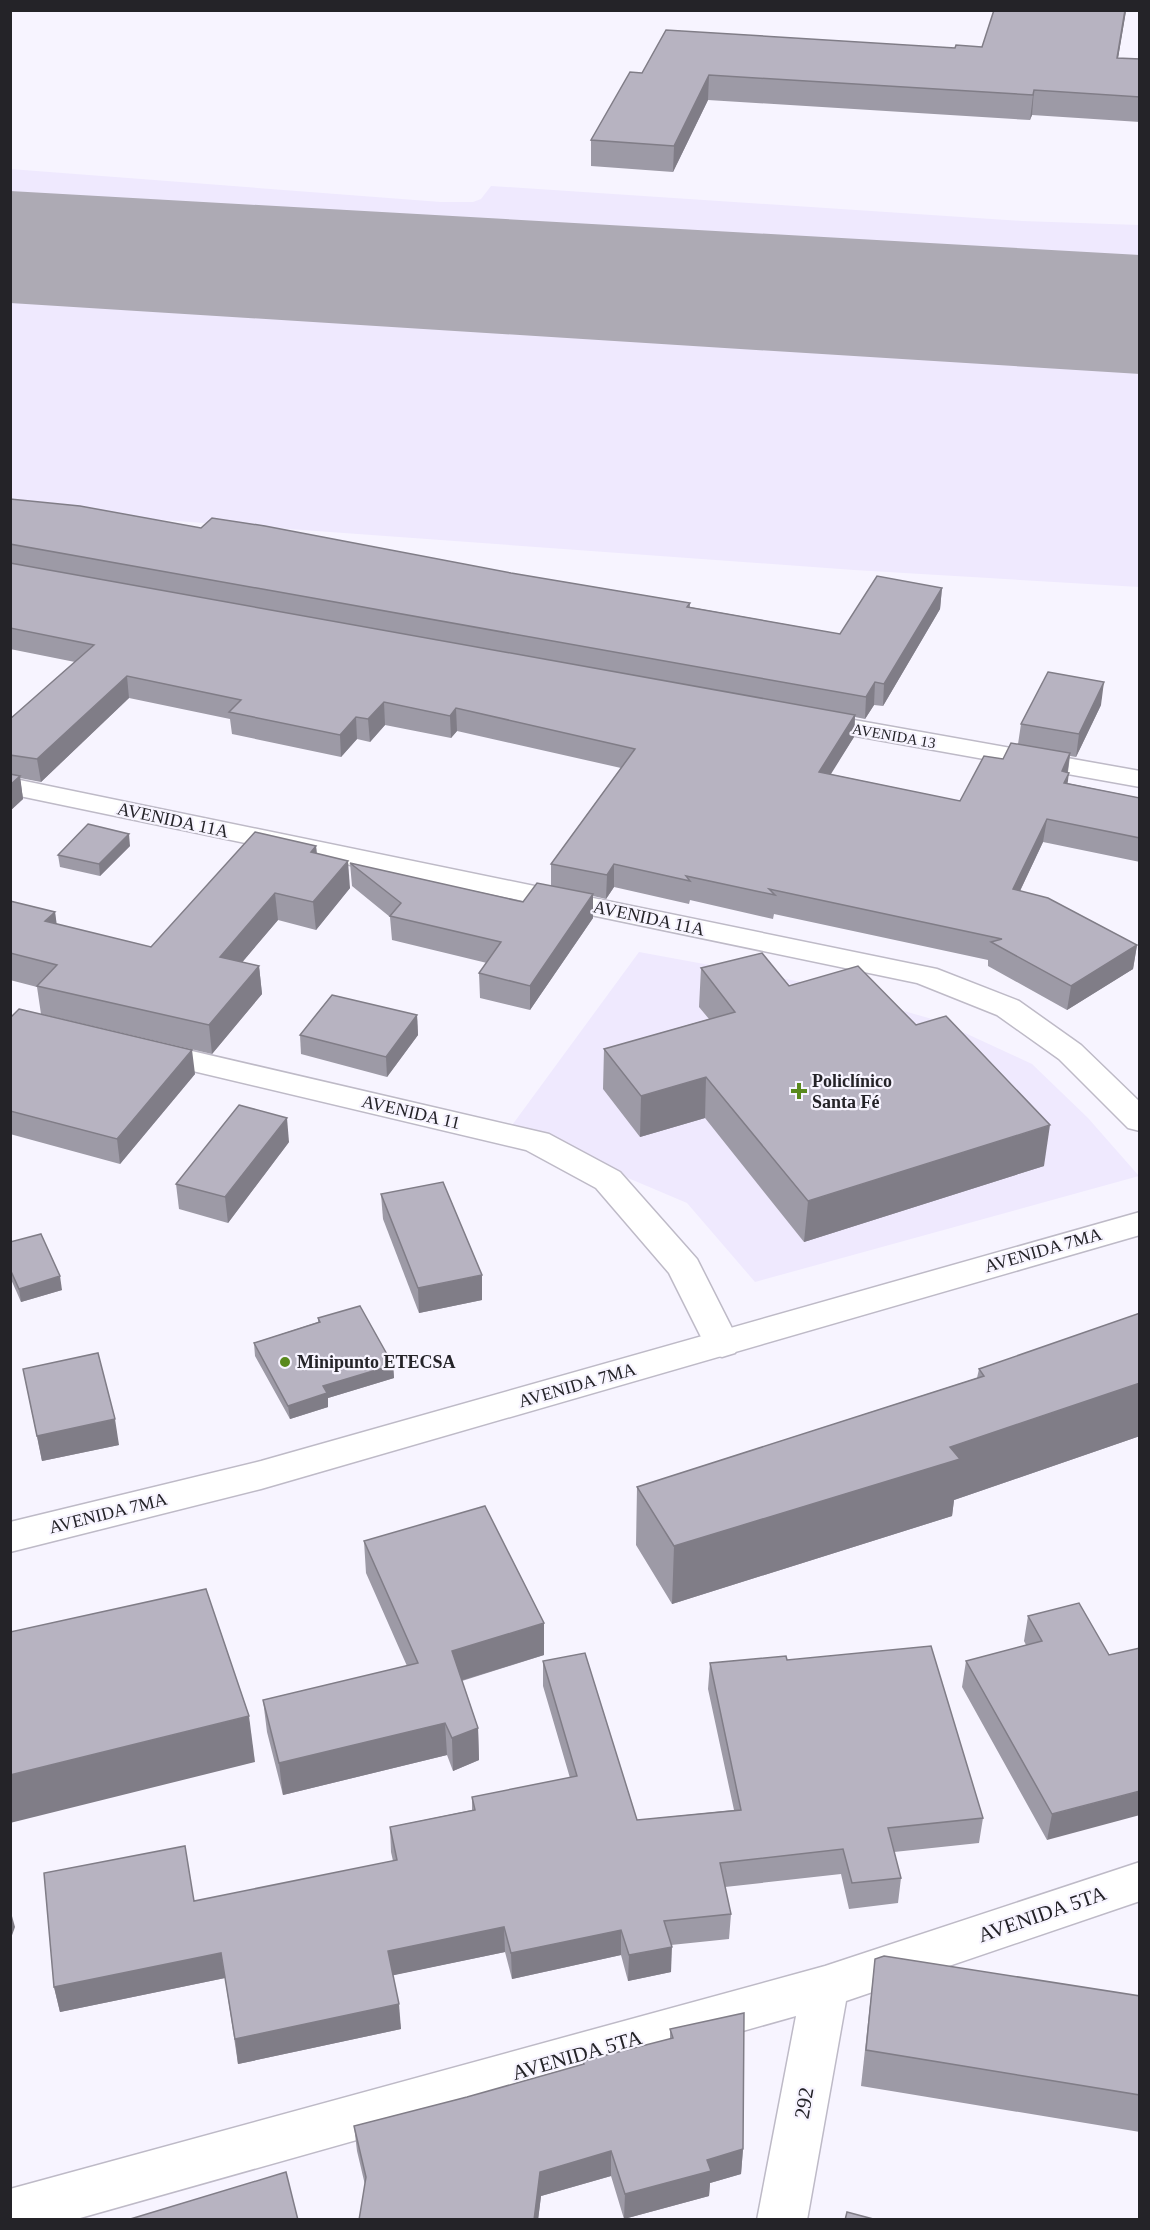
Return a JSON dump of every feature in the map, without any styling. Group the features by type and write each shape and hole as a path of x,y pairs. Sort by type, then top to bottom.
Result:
{"main road":[{"name":"AVENIDA 13","path":"780,715 1140,779"},
{"name":"AVENIDA 11A","path":"10,786 926,976 1008,1008 1070,1052 1140,1120"},
{"name":"AVENIDA 11","path":"125,1045 537,1142 608,1180 684,1267 722,1344"},
{"name":"AVENIDA 7MA","path":"10,1537 261,1475 1140,1222"},
{"name":"AVENIDA 5TA","path":"10,2213 825,1987 1140,1881"},
{"name":"292","path":"782,2220 825,1987"}],"shaded area":[{"path":"10,169 441,202 473,202 481,199 491,186 1022,221 1139,225 1139,587 854,570 11,509"},
{"name":"Policlínico Santa Fé","path":"639,952 802,982 939,1021 1032,1064 1088,1118 1139,1176 755,1282 687,1203 510,1128"}],"building":[{"path":"994,10 1125,10 1117,58 1140,59 1140,97 1034,90 1033,95 709,75 674,146 591,140 630,72 642,73 666,30 955,48 956,45 982,47"},
{"path":"10,499 80,506 201,528 212,518 265,526 511,573 690,603 687,607 840,634 877,576 942,588 884,684 875,682 866,697 10,544"},
{"path":"10,563 855,715 819,772 960,801 984,756 1003,759 1011,743 1070,753 1062,771 1069,773 1064,783 1140,798 1140,838 1047,819 1013,889 1048,898 1137,945 1071,986 991,942 1002,939 769,889 775,895 686,876 690,881 614,864 607,875 551,864 635,749 456,708 450,716 384,702 368,719 356,717 340,735 229,712 241,700 127,676 37,759 10,755 10,719 94,645 10,628"},
{"path":"1048,672 1104,682 1079,734 1021,724"},
{"path":"10,774 20,776 10,785"},
{"path":"88,824 129,834 99,864 58,855"},
{"path":"255,832 316,846 311,852 348,861 313,902 275,893 220,957 259,966 209,1025 37,986 57,965 10,953 10,901 55,912 45,921 151,947"},
{"path":"350,863 523,902 537,883 593,894 530,986 479,973 501,942 390,916 401,903"},
{"path":"762,953 789,986 858,966 916,1025 946,1016 1050,1125 808,1201 706,1077 641,1096 604,1049 735,1012 701,968"},
{"path":"332,995 417,1015 386,1057 300,1035"},
{"path":"19,1009 192,1050 117,1139 10,1111 10,1018"},
{"path":"239,1105 287,1118 225,1197 176,1184"},
{"path":"443,1182 482,1275 418,1288 381,1194"},
{"path":"41,1234 60,1276 19,1289 10,1269 10,1242"},
{"path":"360,1306 393,1365 323,1386 327,1393 288,1406 254,1343 320,1322 318,1318"},
{"path":"1140,1313 1140,1383 950,1447 960,1459 674,1546 637,1487 984,1376 979,1369"},
{"path":"98,1353 115,1419 37,1436 23,1369"},
{"path":"485,1506 544,1623 452,1651 478,1728 452,1738 445,1723 279,1763 263,1700 418,1663 364,1541"},
{"path":"206,1589 249,1716 10,1775 10,1632"},
{"path":"1079,1603 1109,1655 1140,1648 1140,1791 1052,1814 966,1661 1042,1641 1028,1616"},
{"path":"931,1646 983,1818 888,1828 901,1878 852,1883 843,1849 720,1863 731,1914 664,1921 672,1947 629,1955 621,1930 511,1953 504,1927 388,1951 399,2004 235,2039 221,1953 54,1987 44,1873 185,1846 194,1901 397,1860 390,1827 475,1810 472,1797 577,1776 543,1661 585,1653 637,1820 741,1810 710,1663 786,1656 787,1660"},
{"path":"884,1956 1140,1996 1140,2095 866,2050 875,1959"},
{"path":"744,2013 743,2149 707,2160 711,2171 625,2194 611,2151 540,2172 534,2220 359,2220 366,2177 354,2126 467,2097 584,2064 583,2061 673,2038 670,2029"},
{"path":"286,2172 298,2220 127,2220"},
{"path":"847,2212 877,2220 845,2220"}],"runway":[{"path":"10,247 1140,315"}],"place":[{"name":"Policlínico Santa Fé","path":"799,1091"},
{"name":"Minipunto ETECSA","path":"285,1362"}]}
